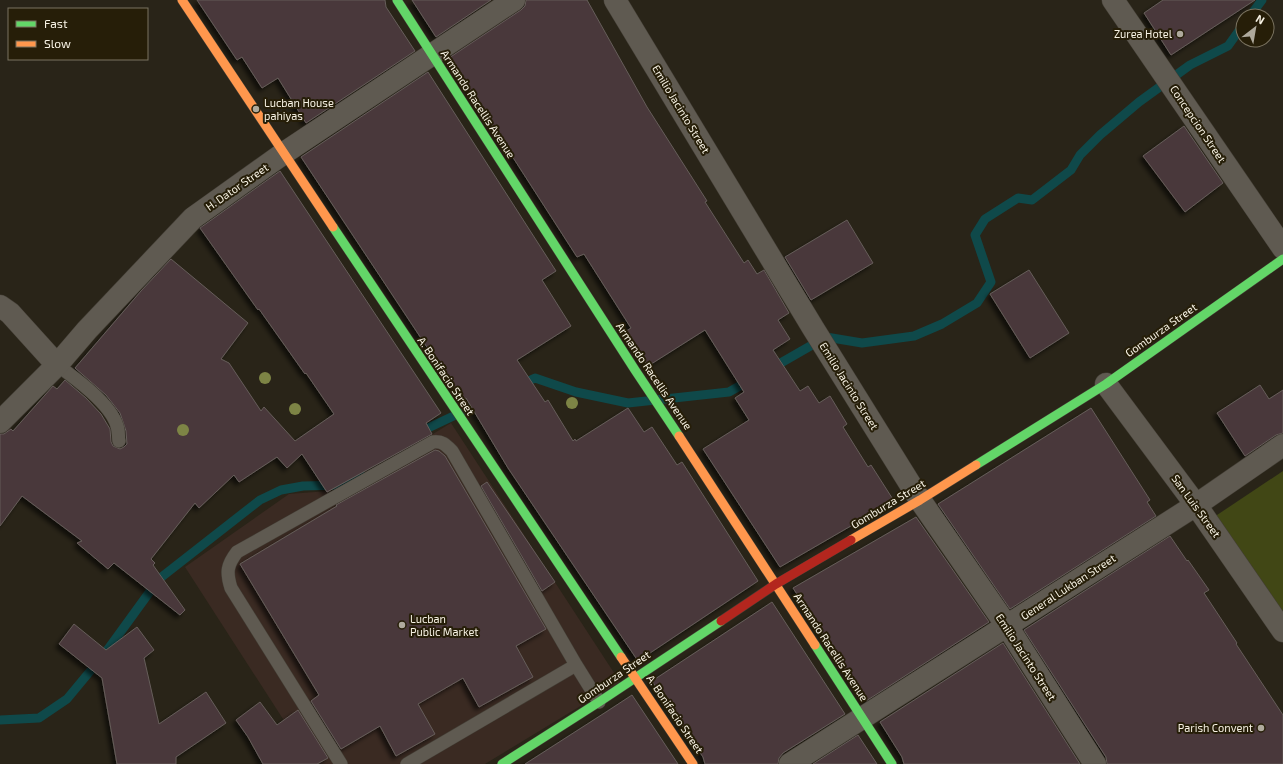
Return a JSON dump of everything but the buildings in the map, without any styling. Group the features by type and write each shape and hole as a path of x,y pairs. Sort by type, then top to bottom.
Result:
{"street":[{"name":"A. Bonifacio Street","path":"182,0 442,392 693,764"},
{"name":"Armando Racellis Avenue","path":"397,0 635,370 892,764"},
{"name":"H. Dator Street","path":"0,422 57,365 87,330 193,218 284,153 514,0"},
{"name":"Emilio Jacinto Street","path":"615,0 813,328 920,500 1006,626 1095,764"},
{"name":"Concepcion Street","path":"1113,0 1283,248"},
{"name":"Gomburza Street","path":"511,762 776,584 920,500 1106,384 1283,259"},
{"path":"0,306 10,313 57,365"},
{"name":"San Luis Street","path":"1106,384 1196,505 1283,631"},
{"name":"General Lukban Street","path":"790,764 1196,505 1283,445"}],"lane":[{"path":"57,365 89,390 109,412 117,425 119,441"},
{"path":"341,764 231,588 227,578 228,568 231,560 237,552 433,442 444,443 452,451 599,702"},
{"path":"406,764 576,665"}],"shaded area":[{"name":"Lucban Public Market","path":"451,423 620,682 485,764 312,764 185,567 289,494 341,490"}],"green space":[{"path":"1283,471 1283,620 1214,517"}],"waterway":[{"path":"1256,8 1262,0"},
{"path":"772,368 826,337 862,343 914,336 942,324 977,303 991,282 975,235 985,219 1018,198 1032,200 1071,170 1080,155 1100,135 1139,102 1190,65 1228,46 1235,36"},
{"path":"520,385 535,378 576,392 628,403 729,392 750,380"},
{"path":"419,434 426,429 483,402"},
{"path":"0,720 39,718 67,699 106,652 159,579 260,500 281,490 303,486 341,485 360,473"}],"traffic: fast":[{"path":"397,0 679,436"},
{"path":"333,227 621,657"},
{"path":"976,465 1106,384 1283,259"},
{"path":"502,764 721,621"},
{"path":"815,645 892,764"}],"traffic: slow":[{"path":"182,0 333,227"},
{"path":"679,436 815,645"},
{"path":"851,540 920,500 976,465"},
{"path":"621,657 693,764"}],"traffic: jam":[{"path":"721,621 776,584 851,540"}],"place":[{"name":"Zurea Hotel","path":"1180,34"},
{"name":"Lucban House pahiyas","path":"256,109"},
{"name":"Lucban Public Market","path":"402,625"},
{"name":"Parish Convent","path":"1261,728"}]}
